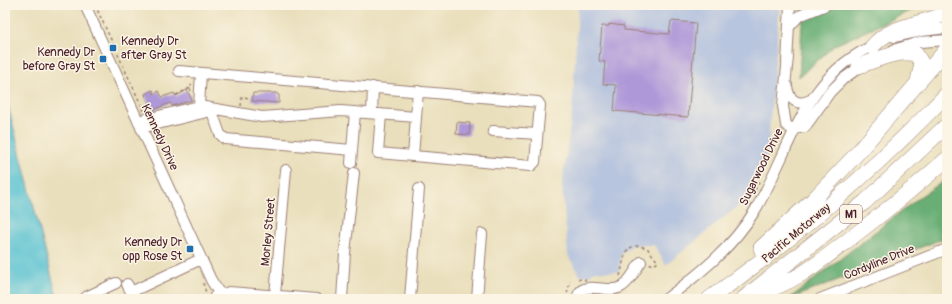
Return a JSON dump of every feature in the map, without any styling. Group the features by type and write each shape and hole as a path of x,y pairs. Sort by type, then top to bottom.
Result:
{"highway":[{"path":"872,47 881,37 892,31 930,20 947,12"},
{"path":"765,259 761,248 813,200 916,86 947,49"},
{"path":"859,66 902,52 916,54 922,64 916,86"},
{"name":"Pacific Motorway","path":"708,299 765,259 858,180 921,122 947,94"},
{"name":"Pacific Motorway","path":"746,297 865,202 947,125"},
{"path":"746,297 776,289 814,267 888,209 947,159"}],"street":[{"name":"Kennedy Drive","path":"85,5 211,280 217,298"},
{"path":"790,5 787,87 790,96 799,103 810,100"},
{"path":"788,28 799,16 826,5"},
{"name":"Sugarwood Drive","path":"663,296 699,274 731,243 753,212 772,179 794,129 810,100 837,70 872,47 896,37 914,32 947,28"},
{"name":"Sugarwood Drive","path":"794,129 805,127 830,92 859,66 879,55 900,47 920,42 947,40"},
{"path":"788,57 783,116 788,128 794,129"},
{"path":"179,70 201,73 373,87 538,102 540,104 535,162 531,166 378,153 373,87"},
{"path":"199,110 201,73"},
{"path":"413,156 418,91"},
{"path":"139,124 199,110 273,117 322,112 376,113 416,117"},
{"path":"211,110 220,136 225,139 352,150"},
{"path":"342,299 350,205 355,112"},
{"path":"493,131 538,134"},
{"name":"Morley Street","path":"275,295 286,170"},
{"path":"410,299 418,189"},
{"path":"477,299 482,234"},
{"name":"Cordyline Drive","path":"820,299 947,249"},
{"path":"127,284 131,292 201,258"},
{"path":"577,299 579,292 584,288 610,290 621,287 627,282 641,262"},
{"path":"87,299 86,297 116,284"},
{"path":"217,298 229,292 316,299"}],"path":[{"path":"176,95 190,88"},
{"path":"240,114 242,97 251,98"},
{"path":"776,147 780,138 781,128"},
{"path":"753,195 762,177"},
{"path":"618,278 624,255 635,247 648,249 658,262 654,265 641,262"},
{"path":"578,279 587,280"},
{"path":"566,299 570,281"},
{"path":"650,299 663,296"}],"shaded area":[{"path":"578,5 780,5 767,156 743,202 666,265 654,245 633,245 621,254 619,272 595,271 588,276 579,275 568,255 562,186 572,112"}],"green space":[{"path":"803,5 924,5 835,45 799,77"},
{"path":"947,179 947,237 789,299 921,196"}],"water":[{"path":"5,94 57,297 57,299 5,299"}],"building":[{"path":"671,21 696,23 688,117 614,111 616,85 603,84 605,62 599,61 602,26 609,26 609,24 624,26 624,30 669,34"},
{"path":"153,90 154,94 159,91 162,97 174,93 176,96 187,90 192,100 172,106 170,103 151,111 145,94"},
{"path":"253,93 276,93 279,95 279,103 252,101"},
{"path":"457,122 470,123 469,135 456,134"}],"place":[{"name":"Kennedy Dr after Gray St","path":"113,48"},
{"name":"Kennedy Dr before Gray St","path":"103,59"},
{"name":"Kennedy Dr opp Rose St","path":"190,249"}]}
